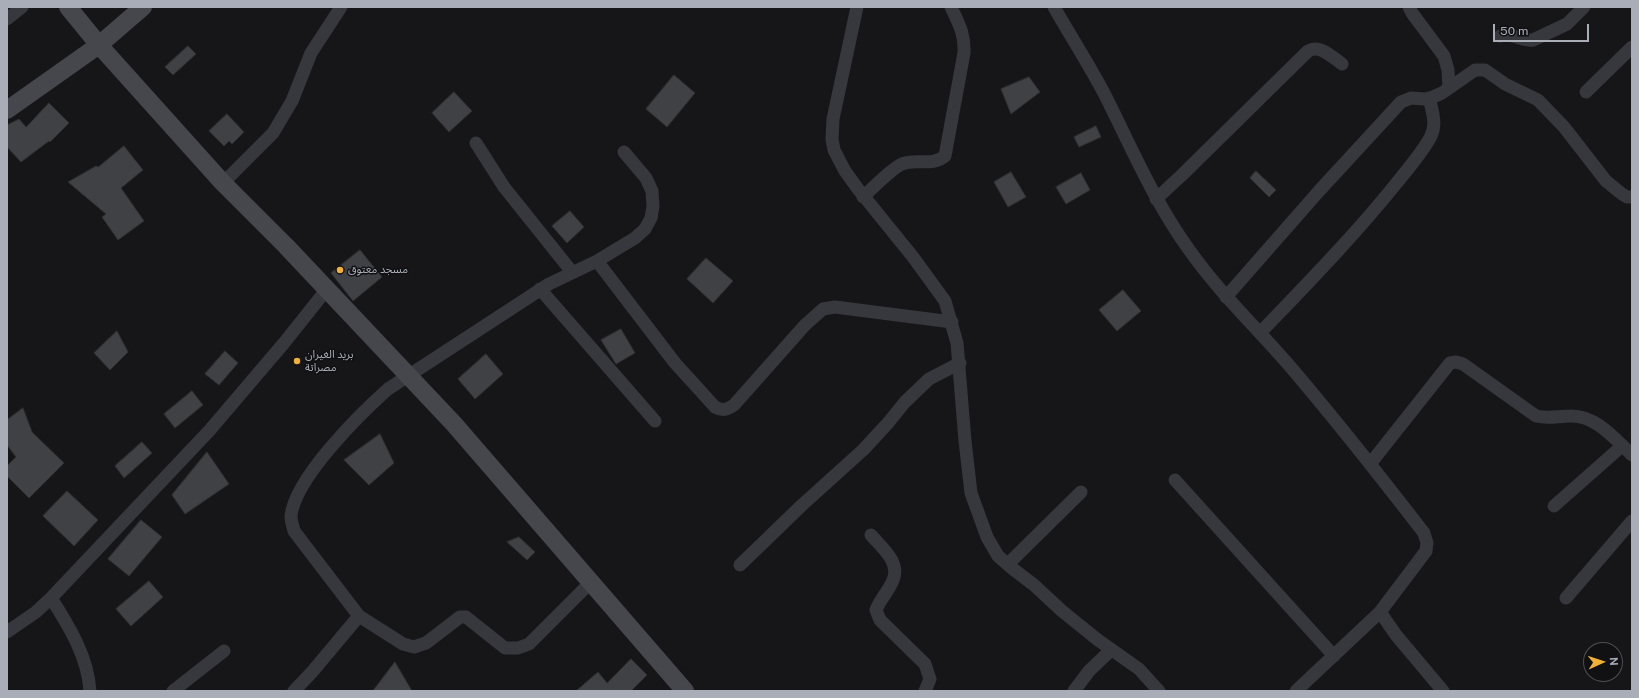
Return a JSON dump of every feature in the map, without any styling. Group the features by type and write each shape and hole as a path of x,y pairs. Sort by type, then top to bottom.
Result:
{"street":[{"path":"7,20 22,7"},
{"path":"68,7 99,45 223,183 286,246 490,464 685,691"},
{"path":"7,110 99,45 143,7"},
{"path":"223,183 273,133 292,101 311,53 342,7"},
{"path":"857,7 833,119 832,139 838,159 851,180 934,284 945,301 958,343 965,441 971,493 987,537 998,556 1034,585 1062,611 1111,650 1139,669 1159,691"},
{"path":"864,197 900,164 936,161 945,156 964,53 964,40 961,28 951,7"},
{"path":"1054,7 1105,95 1156,199 1190,251 1226,297 1260,333 1328,411 1424,533 1427,543 1426,551 1380,612 1296,691"},
{"path":"1410,7 1412,13 1444,56 1448,70 1449,87"},
{"path":"1500,36 1511,34 1530,41 1533,40 1567,24 1584,7"},
{"path":"1586,92 1632,47"},
{"path":"1156,199 1308,51 1317,48 1342,64"},
{"path":"1226,297 1319,191 1401,102 1411,98 1429,98 1442,93 1475,70 1479,69 1485,70 1514,89 1533,97 1564,127 1606,181 1622,194 1627,197 1632,197"},
{"path":"1260,333 1341,248 1379,205 1411,165 1431,136 1434,126 1429,98"},
{"path":"476,143 504,187 572,272"},
{"path":"591,582 529,644 518,648 505,648 466,617 460,617 426,644 414,647 403,644 359,616 294,531 291,518 294,504 317,464 368,407 388,389 540,289 597,260 635,238 645,229 652,218 652,191 646,178 624,152"},
{"path":"597,260 675,363 719,410 729,409 734,405 805,324 823,309 835,307 952,322"},
{"path":"540,289 655,421"},
{"path":"7,632 31,616 51,598 209,431 327,290"},
{"path":"1370,464 1450,363 1456,362 1463,364 1536,416 1546,418 1570,416 1584,418 1603,429 1632,455"},
{"path":"740,565 801,506 863,450 905,402 928,379 960,363"},
{"path":"1554,506 1622,446"},
{"path":"1175,480 1334,656"},
{"path":"1008,564 1081,492"},
{"path":"1566,598 1632,521"},
{"path":"871,535 891,558 895,568 894,580 880,601 876,610 880,620 925,664 930,679 925,691"},
{"path":"51,598 74,638 86,668 90,691"},
{"path":"1380,612 1396,635 1443,691"},
{"path":"294,691 359,616"},
{"path":"1074,691 1089,671 1111,650"},
{"path":"173,691 224,651"}],"building":[{"path":"188,46 196,54 173,75 165,67"},
{"path":"674,75 695,93 667,127 646,109"},
{"path":"1029,77 1040,92 1011,114 1001,89"},
{"path":"454,92 472,111 449,132 432,113"},
{"path":"49,103 69,123 50,142 49,141 21,162 7,147 7,125 19,119 26,127"},
{"path":"227,114 244,132 232,144 229,141 224,146 209,131"},
{"path":"1096,126 1101,137 1079,147 1074,137"},
{"path":"124,146 143,170 121,188 144,221 118,240 102,217 106,214 68,182 96,166 98,167"},
{"path":"1256,171 1276,190 1269,197 1250,178"},
{"path":"1011,172 1026,197 1008,207 994,182"},
{"path":"1081,173 1090,190 1066,204 1056,187"},
{"path":"570,211 584,227 567,243 552,226"},
{"path":"360,250 382,277 353,301 331,273"},
{"path":"706,258 733,281 713,303 687,279"},
{"path":"1123,290 1141,311 1117,331 1099,310"},
{"path":"621,329 635,353 616,364 601,340"},
{"path":"117,331 128,352 110,370 94,353"},
{"path":"225,351 238,363 219,385 205,374"},
{"path":"486,354 503,374 475,399 458,379"},
{"path":"192,391 203,405 175,428 164,414"},
{"path":"23,408 32,432 64,463 29,498 7,476 7,466 16,457 7,445 7,420"},
{"path":"380,434 394,463 369,485 344,460"},
{"path":"142,442 152,453 124,478 115,466"},
{"path":"207,452 229,484 185,514 172,495"},
{"path":"67,491 98,520 74,546 43,516"},
{"path":"141,520 162,537 129,576 108,559"},
{"path":"519,537 535,552 527,560 507,542"},
{"path":"149,581 163,597 131,626 116,609"},
{"path":"631,659 647,675 631,691 576,691 598,672 607,683"},
{"path":"395,662 412,691 373,691"}],"place":[{"name":"مسجد معتوق","path":"340,270"},
{"name":"بريد الغيران مصراتة","path":"297,361"}]}
